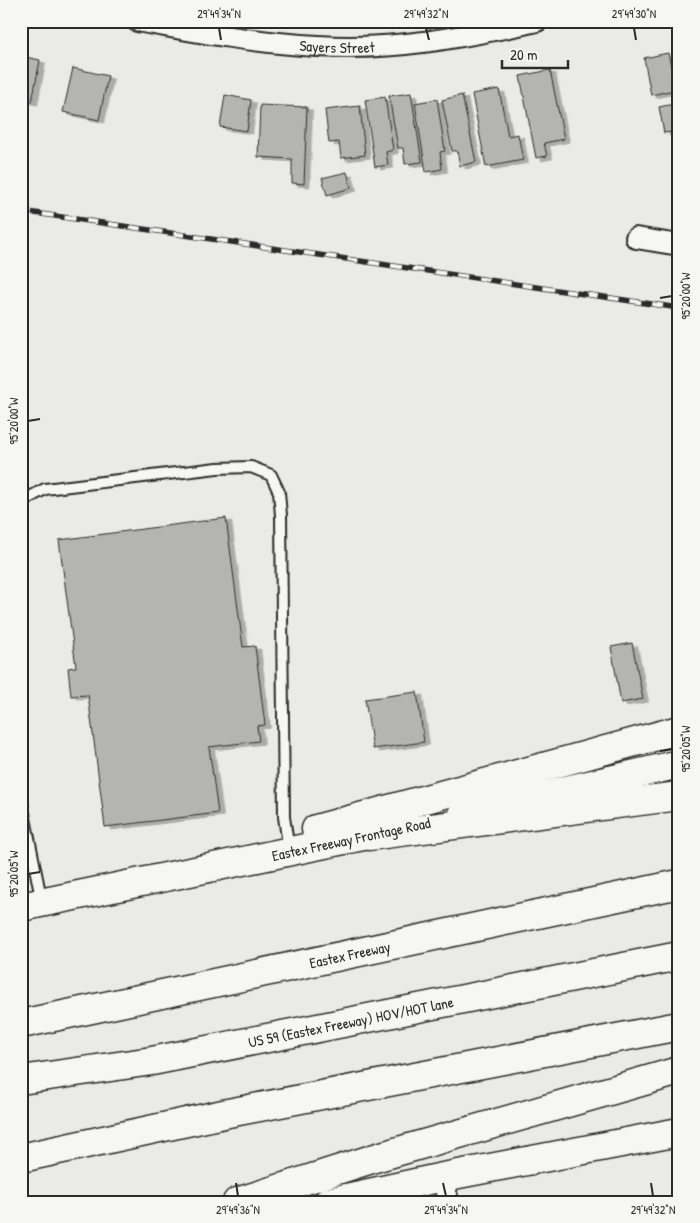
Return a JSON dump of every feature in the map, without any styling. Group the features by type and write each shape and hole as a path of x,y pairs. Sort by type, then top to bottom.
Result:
{"main road":[{"path":"32,906 679,730"},
{"name":"Eastex Freeway Frontage Road","path":"32,906 369,836 679,764"},
{"path":"369,836 679,796"},
{"name":"Eastex Freeway","path":"21,1024 679,884"},
{"name":"US 59 (Eastex Freeway) HOV/HOT lane","path":"21,1080 152,1061 679,956"},
{"path":"21,1158 238,1111 679,1026"},
{"path":"237,1202 378,1157 679,1071"},
{"path":"328,1202 446,1189 679,1132"}],"street":[{"name":"Sayers Street","path":"137,21 208,27 320,46 376,46 427,42 537,21"},
{"path":"636,238 679,245"}],"lane":[{"path":"21,502 45,489 217,468 251,467 271,474 278,492 281,515 284,817 287,837"},
{"path":"21,798 32,906"}],"building":[{"path":"668,53 672,71 679,69 679,89 651,95 644,58"},
{"path":"21,56 40,60 32,102 21,100"},
{"path":"73,68 108,76 99,120 63,112"},
{"path":"550,70 564,139 544,143 547,156 536,158 520,76"},
{"path":"499,89 508,136 518,134 523,160 486,167 472,94"},
{"path":"411,93 422,162 405,164 403,148 398,148 389,96"},
{"path":"225,95 251,100 247,131 220,127"},
{"path":"462,95 476,162 460,166 457,151 452,151 442,100"},
{"path":"385,97 393,150 386,152 388,165 375,167 365,100"},
{"path":"437,99 445,151 440,152 442,169 426,172 415,103"},
{"path":"679,103 679,131 664,133 659,107"},
{"path":"260,105 307,107 304,184 292,183 292,159 258,157"},
{"path":"360,106 365,155 341,158 339,142 329,143 325,110"},
{"path":"347,172 351,188 327,195 322,178"},
{"path":"226,518 243,647 255,646 265,725 257,726 259,741 209,747 218,813 105,827 88,695 71,696 68,668 76,667 59,540"},
{"path":"632,643 643,699 621,703 611,647"},
{"path":"417,692 424,742 373,749 365,699"}],"railway":[{"path":"21,211 679,308"}]}
